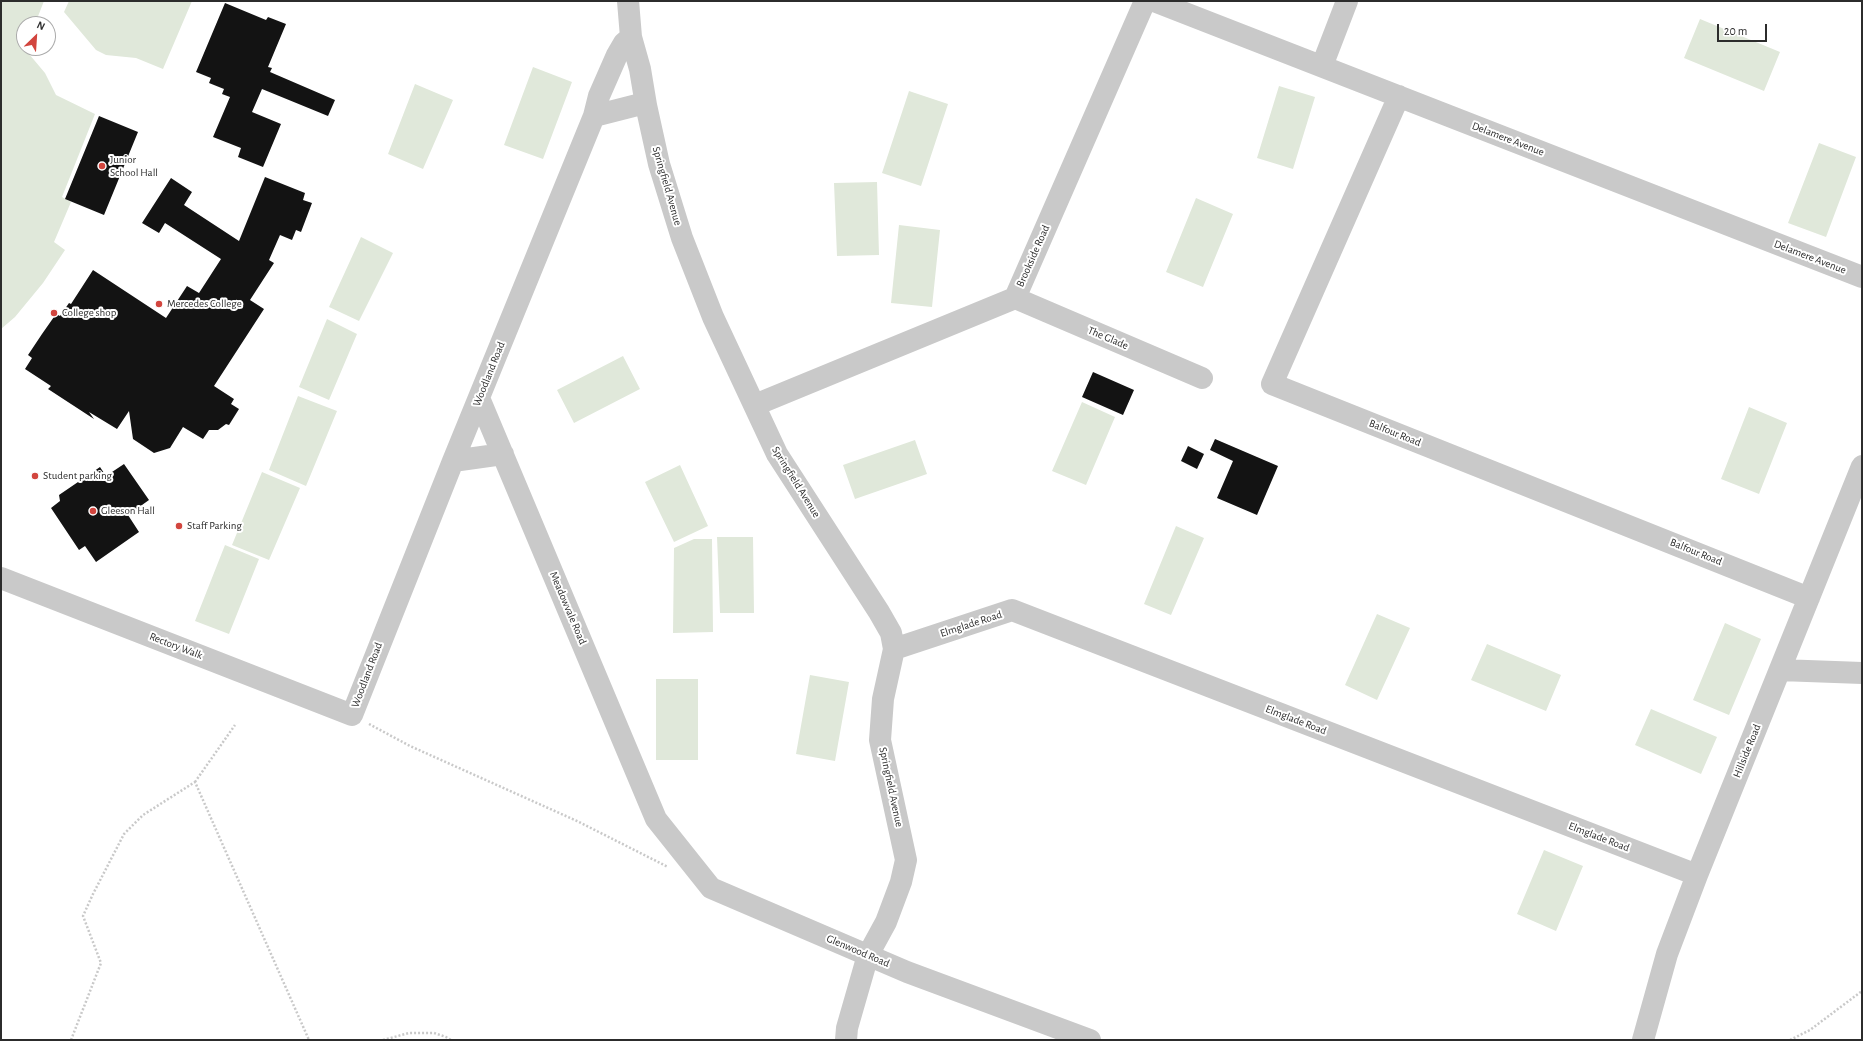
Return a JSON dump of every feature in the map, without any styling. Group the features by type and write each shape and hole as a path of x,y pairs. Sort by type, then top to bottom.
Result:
{"street":[{"name":"Springfield Avenue","path":"628,1 631,37 640,69 645,103 659,164 682,238 713,317 777,454 891,633 894,649 883,699 880,740 906,860 901,882 886,922 868,955 847,1028 846,1040"},
{"name":"Brookside Road","path":"755,405 1015,298 1145,1"},
{"name":"Delamere Avenue","path":"1154,1 1862,277"},
{"path":"1322,66 1347,1"},
{"name":"Woodland Road","path":"352,715 453,461 594,116 599,96 617,55 624,43 631,37"},
{"name":"Balfour Road","path":"1399,96 1272,384 1809,598"},
{"path":"594,116 645,103"},
{"name":"The Glade","path":"1015,298 1202,378"},
{"name":"Meadowvale Road","path":"479,398 656,819"},
{"path":"453,461 503,454"},
{"name":"Hillside Road","path":"1643,1040 1667,954 1697,875 1862,466"},
{"name":"Rectory Walk","path":"1,578 352,715"},
{"name":"Elmglade Road","path":"894,649 1012,610 1697,875"},
{"path":"1780,670 1862,673"},
{"name":"Glenwood Road","path":"656,819 711,888 906,972 1090,1040"}],"path":[{"path":"352,715 410,746 577,821 669,867"},
{"path":"71,1040 101,963 83,916 124,834 143,815 195,782 235,725"},
{"path":"195,782 309,1040"},
{"path":"1790,1040 1810,1030 1862,991"},
{"path":"383,1040 409,1033 434,1033 451,1040"}],"shaded area":[{"path":"1,1 44,1 38,16 16,16 16,56 31,56 45,73 56,95 95,114 62,197 71,202 54,242 65,250 43,283 15,317 1,329"},
{"path":"69,1 192,1 163,69 136,58 106,55 96,50 64,12"},
{"path":"1700,19 1780,52 1764,91 1684,58"},
{"path":"533,67 572,82 543,159 504,145"},
{"path":"415,84 453,100 423,169 388,154"},
{"path":"1279,86 1315,97 1293,169 1257,158"},
{"path":"909,91 948,104 921,186 882,173"},
{"path":"1819,143 1856,157 1826,237 1788,223"},
{"path":"877,182 879,255 837,256 834,183"},
{"path":"1196,198 1233,214 1203,287 1166,272"},
{"path":"899,225 940,230 932,307 891,303"},
{"path":"361,237 393,253 359,321 329,307"},
{"path":"327,319 357,334 329,400 299,387"},
{"path":"623,356 640,389 574,423 557,390"},
{"path":"298,396 337,411 306,486 269,470"},
{"path":"1082,402 1115,417 1086,485 1052,471"},
{"path":"1749,407 1787,423 1759,494 1721,479"},
{"path":"915,440 927,474 855,499 843,465"},
{"path":"680,465 708,526 674,542 645,482"},
{"path":"262,472 300,488 269,560 232,545"},
{"path":"1176,526 1204,538 1171,615 1144,604"},
{"path":"717,537 753,537 754,613 720,613"},
{"path":"694,539 712,539 713,632 673,633 674,548"},
{"path":"225,545 259,559 229,634 195,621"},
{"path":"1377,614 1410,628 1377,700 1345,685"},
{"path":"1725,623 1761,639 1729,715 1693,700"},
{"path":"1487,644 1561,675 1546,711 1471,680"},
{"path":"810,675 849,682 835,761 796,754"},
{"path":"656,679 698,679 698,760 656,760"},
{"path":"1651,709 1717,737 1701,774 1635,745"},
{"path":"1544,850 1583,866 1556,931 1517,914"}],"building":[{"path":"225,3 266,20 268,17 286,24 268,67 272,68 270,72 335,100 328,116 262,89 252,112 281,124 263,167 238,157 241,148 213,137 230,97 222,94 224,89 209,83 211,78 196,72"},
{"name":"Junior School Hall","path":"99,116 138,132 104,215 65,199"},
{"path":"265,177 305,193 303,200 312,203 301,232 296,230 292,240 280,235 269,260 274,263 250,300 264,309 214,386 234,399 231,404 239,409 229,425 226,424 218,430 209,430 203,439 183,427 170,448 154,453 133,439 129,411 117,429 89,412 94,419 48,389 51,386 25,369 32,358 28,355 42,334 56,314 60,316 69,303 71,304 93,270 166,318 187,286 199,293 221,259 165,223 159,233 142,223 171,178 192,192 184,205 239,241"},
{"path":"1093,372 1134,390 1123,415 1082,397"},
{"path":"1215,439 1278,466 1257,515 1217,498 1233,461 1210,450"},
{"path":"1188,446 1204,454 1197,469 1181,461"},
{"name":"Gleeson Hall","path":"124,464 149,500 128,515 139,532 96,562 85,546 79,550 51,508 60,501 59,495 100,467 106,476"}],"place":[{"name":"Junior School Hall","path":"102,166"},
{"name":"Mercedes College","path":"159,304"},
{"name":"College shop","path":"54,313"},
{"name":"Student parking","path":"35,476"},
{"name":"Gleeson Hall","path":"93,511"},
{"name":"Staff Parking","path":"179,526"}]}
